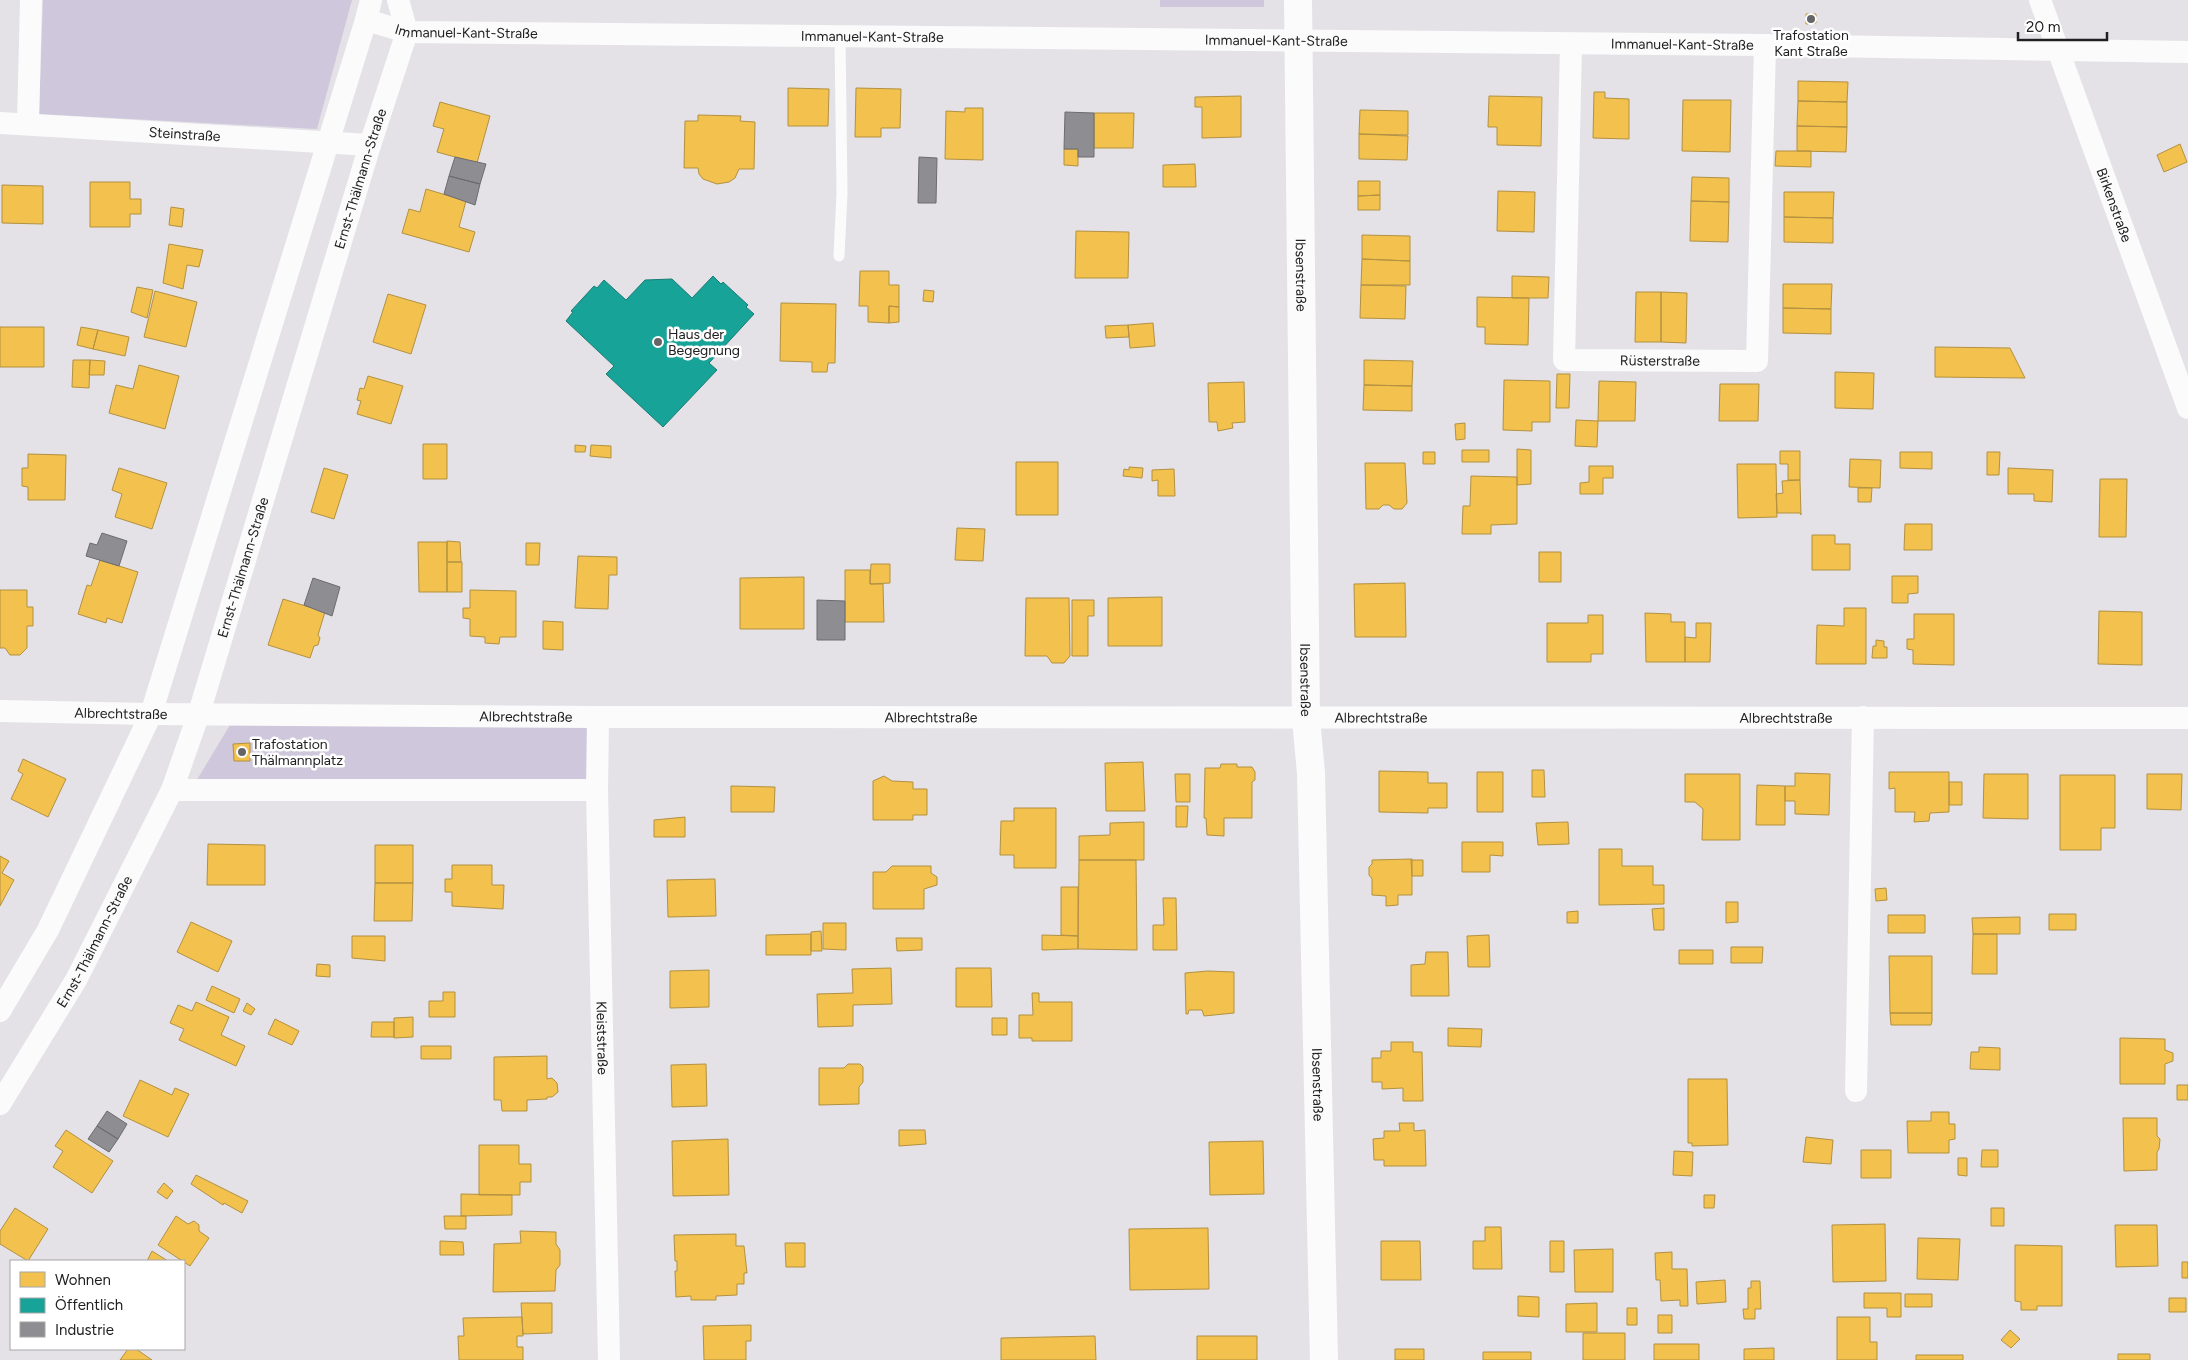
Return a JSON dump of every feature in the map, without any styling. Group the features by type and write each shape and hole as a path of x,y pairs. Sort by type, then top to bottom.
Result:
{"street":[{"path":"28,123 31,0"},
{"path":"398,0 407,32"},
{"name":"Ibsenstraße","path":"1298,0 1300,42 1306,719 1310,773 1324,1360"},
{"name":"Birkenstraße","path":"2040,0 2188,408"},
{"path":"0,1011 48,930 151,714 368,10"},
{"name":"Immanuel-Kant-Straße","path":"368,10 407,32 1765,45 2188,52"},
{"name":"Ernst-Thälmann-Straße","path":"0,1104 76,980 172,790 199,713 370,145 407,32"},
{"name":"Rüsterstraße","path":"1571,44 1564,360 1757,361 1765,45"},
{"name":"Steinstraße","path":"0,123 28,123 370,145"},
{"name":"Albrechtstraße","path":"0,711 598,718 2188,718"},
{"path":"1856,1091 1863,717"},
{"name":"Kleiststraße","path":"598,718 597,790 609,1360"},
{"path":"172,790 597,790"}],"lane":[{"path":"839,256 842,193 840,37"}],"shaded area":[{"path":"43,0 352,0 317,129 39,114"},
{"path":"1160,0 1264,0 1264,7 1160,7"},
{"path":"233,720 594,720 596,786 195,783"}],"building: Wohnen":[{"name":"Trafostation Kant Straße","path":"1806,14 1816,14 1816,23 1806,24"},
{"path":"1798,81 1848,82 1847,102 1798,101"},
{"path":"788,88 829,89 828,126 788,126"},
{"path":"856,88 901,89 900,128 881,128 881,137 855,137"},
{"path":"1594,92 1605,92 1605,98 1629,99 1629,139 1593,138"},
{"path":"1241,96 1241,137 1202,138 1202,107 1195,107 1195,97"},
{"path":"1489,96 1542,97 1541,146 1497,145 1497,127 1488,127"},
{"path":"1683,100 1731,100 1730,152 1682,151"},
{"path":"1798,101 1847,102 1847,127 1797,126"},
{"path":"440,102 490,116 477,163 437,152 444,129 433,126"},
{"path":"965,108 983,108 983,160 945,159 946,111 965,112"},
{"path":"1360,110 1408,111 1408,135 1359,134"},
{"path":"1094,113 1134,113 1133,148 1094,148"},
{"path":"698,115 741,116 740,121 755,122 754,169 739,169 735,178 729,182 717,184 703,179 699,174 698,168 684,168 685,121 698,121"},
{"path":"1797,126 1847,127 1846,152 1797,151"},
{"path":"1359,134 1408,136 1407,160 1359,159"},
{"path":"2180,144 2187,162 2164,172 2157,155"},
{"path":"1064,149 1078,149 1078,166 1064,165"},
{"path":"1776,151 1811,151 1811,167 1775,166"},
{"path":"1195,164 1196,187 1163,187 1163,165"},
{"path":"1692,177 1729,178 1729,202 1691,201"},
{"path":"1358,181 1380,181 1380,195 1358,196"},
{"path":"90,182 130,182 130,199 141,199 141,214 130,214 130,227 90,227"},
{"path":"2,185 43,186 43,224 2,223"},
{"path":"426,189 466,201 459,227 475,232 469,252 402,233 409,209 420,212"},
{"path":"1498,191 1535,192 1534,232 1497,231"},
{"path":"1784,192 1834,192 1833,218 1784,217"},
{"path":"1380,195 1380,210 1358,210 1358,196"},
{"path":"1691,201 1729,202 1728,242 1690,241"},
{"path":"171,207 184,209 182,227 169,225"},
{"path":"1784,217 1833,218 1833,243 1784,242"},
{"path":"1076,231 1129,232 1128,278 1075,278"},
{"path":"1362,235 1410,236 1410,261 1362,259"},
{"path":"169,244 203,250 199,267 187,265 183,289 163,283"},
{"path":"1362,259 1410,261 1410,285 1361,285"},
{"path":"860,271 889,271 889,285 899,285 899,307 889,306 889,323 868,322 868,306 859,306"},
{"path":"1512,276 1549,277 1548,298 1512,298"},
{"path":"1783,284 1832,284 1831,309 1783,308"},
{"path":"1361,285 1406,286 1405,319 1360,318"},
{"path":"137,287 153,290 147,318 131,312"},
{"path":"924,290 934,291 933,302 923,301"},
{"path":"155,291 197,302 186,347 144,337"},
{"path":"1636,292 1661,292 1661,342 1635,342"},
{"path":"1661,292 1687,293 1686,343 1661,342"},
{"path":"388,294 426,305 411,354 373,342"},
{"path":"1477,297 1529,298 1528,345 1485,344 1485,327 1477,327"},
{"path":"781,303 836,304 835,363 828,363 827,372 812,372 812,362 780,361"},
{"path":"889,306 899,307 899,322 889,323"},
{"path":"1783,308 1831,309 1831,334 1783,333"},
{"path":"1153,323 1155,346 1130,348 1128,325"},
{"path":"1128,325 1129,337 1106,338 1105,326"},
{"path":"0,327 44,327 44,367 0,367"},
{"path":"81,327 98,330 93,349 77,345"},
{"path":"98,330 129,337 125,356 93,349"},
{"path":"1935,347 2010,348 2025,378 1935,377"},
{"path":"73,360 90,360 89,388 72,387"},
{"path":"90,360 105,361 104,375 89,375"},
{"path":"1364,360 1413,361 1412,386 1364,385"},
{"path":"139,365 179,376 165,429 109,413 116,385 133,389"},
{"path":"1835,372 1874,373 1873,409 1835,408"},
{"path":"1557,374 1570,374 1569,408 1556,408"},
{"path":"368,376 403,386 391,424 357,414 361,401 357,400 360,388 364,389"},
{"path":"1504,380 1550,381 1550,422 1532,422 1532,431 1503,430"},
{"path":"1599,381 1636,382 1635,421 1598,421"},
{"path":"1244,382 1245,422 1232,423 1233,428 1218,431 1217,422 1209,422 1208,383"},
{"path":"1720,384 1759,384 1758,421 1719,421"},
{"path":"1364,385 1412,386 1412,411 1363,410"},
{"path":"1576,420 1598,421 1597,447 1575,446"},
{"path":"1465,423 1465,439 1456,440 1455,424"},
{"path":"423,444 447,444 447,479 423,479"},
{"path":"575,445 586,446 585,452 575,452"},
{"path":"591,445 611,446 611,458 590,456"},
{"path":"1517,449 1531,450 1531,484 1517,485"},
{"path":"1462,450 1489,450 1489,462 1462,462"},
{"path":"1780,451 1800,451 1800,480 1788,480 1788,464 1780,464"},
{"path":"1423,452 1435,452 1435,464 1423,464"},
{"path":"1900,452 1932,452 1932,469 1900,468"},
{"path":"1987,452 2000,452 1999,475 1987,475"},
{"path":"28,454 66,455 65,500 28,500 28,487 22,486 22,468 28,468"},
{"path":"1850,459 1881,460 1880,488 1849,487"},
{"path":"1016,462 1058,462 1058,515 1016,515"},
{"path":"1365,463 1405,463 1407,503 1402,509 1394,509 1389,505 1383,505 1379,509 1366,509"},
{"path":"1737,464 1776,464 1777,517 1738,518"},
{"path":"1589,466 1613,466 1613,478 1603,478 1603,494 1580,494 1580,483 1589,482"},
{"path":"1129,467 1143,468 1142,478 1123,476 1124,469 1129,470"},
{"path":"119,468 167,483 152,529 115,517 122,494 112,490"},
{"path":"324,468 348,475 334,519 311,512"},
{"path":"2008,468 2053,470 2052,502 2034,501 2034,494 2008,494"},
{"path":"1174,469 1175,496 1158,496 1158,480 1152,481 1152,470"},
{"path":"1471,476 1517,477 1517,524 1491,525 1491,534 1462,534 1463,506 1470,506"},
{"path":"2100,479 2127,479 2126,537 2099,537"},
{"path":"1800,480 1801,515 1800,513 1777,513 1776,494 1783,493 1782,481"},
{"path":"1858,488 1872,488 1871,502 1858,502"},
{"path":"1905,524 1932,524 1932,550 1904,550"},
{"path":"957,528 985,529 983,561 955,560"},
{"path":"1812,535 1835,535 1835,544 1850,544 1850,570 1812,570"},
{"path":"447,541 460,542 461,562 447,562"},
{"path":"418,542 447,542 447,592 419,592"},
{"path":"526,543 540,543 539,565 526,565"},
{"path":"1539,552 1561,552 1561,582 1539,582"},
{"path":"578,556 617,557 617,575 609,575 608,609 575,608"},
{"path":"100,560 138,572 122,623 107,618 106,623 78,614 87,585 91,586"},
{"path":"447,562 462,562 462,592 447,592"},
{"path":"871,564 890,564 890,583 870,584"},
{"path":"845,570 870,570 870,584 883,584 884,622 845,622"},
{"path":"1892,576 1918,576 1918,593 1908,594 1908,603 1892,603"},
{"path":"804,577 804,629 740,629 740,578"},
{"path":"1405,583 1406,637 1355,637 1354,584"},
{"path":"0,590 27,590 27,607 33,607 33,626 27,626 27,648 20,655 10,655 5,648 0,648"},
{"path":"470,590 516,591 516,637 500,637 499,644 485,643 485,637 470,636 470,619 463,618 463,608 470,608"},
{"path":"1162,597 1162,646 1108,646 1108,598"},
{"path":"1026,598 1069,598 1070,656 1064,663 1052,663 1047,656 1025,656"},
{"path":"283,599 325,612 318,635 320,638 318,645 314,646 310,658 268,645"},
{"path":"1072,600 1094,600 1094,616 1088,616 1088,656 1072,656"},
{"path":"1844,608 1866,608 1866,664 1816,664 1817,625 1844,626"},
{"path":"2099,611 2142,612 2142,665 2098,664"},
{"path":"1645,613 1671,614 1671,622 1685,622 1685,662 1646,662"},
{"path":"1914,614 1954,614 1954,665 1913,664 1913,650 1907,649 1907,639 1914,639"},
{"path":"1588,615 1603,615 1603,654 1591,654 1591,662 1547,662 1547,623 1588,623"},
{"path":"543,621 563,622 563,650 543,649"},
{"path":"1696,623 1711,623 1710,662 1685,662 1685,637 1696,638"},
{"path":"1876,640 1884,641 1884,647 1887,647 1887,658 1872,658 1873,646 1876,646"},
{"name":"Trafostation Thälmannplatz","path":"250,743 250,761 234,761 233,744"},
{"path":"23,759 66,779 48,817 11,799 23,774 18,771"},
{"path":"1143,762 1145,811 1106,811 1105,763"},
{"path":"1221,764 1237,764 1237,767 1252,767 1255,772 1255,780 1252,782 1252,818 1224,818 1224,836 1207,835 1206,818 1204,818 1205,768 1220,768"},
{"path":"1532,770 1544,770 1545,797 1532,797"},
{"path":"1379,771 1428,772 1428,783 1447,783 1447,808 1428,808 1428,813 1379,812"},
{"path":"1477,772 1503,772 1503,812 1477,812"},
{"path":"1889,772 1949,772 1949,812 1930,813 1929,821 1914,822 1915,812 1895,812 1895,788 1889,789"},
{"path":"1795,773 1830,774 1829,815 1795,814 1795,801 1785,801 1785,786 1795,786"},
{"path":"1175,774 1190,774 1190,802 1176,802"},
{"path":"1685,774 1740,774 1740,840 1702,840 1703,809 1695,802 1685,802"},
{"path":"1984,774 2028,774 2028,819 1983,818"},
{"path":"2147,774 2182,774 2181,810 2147,809"},
{"path":"2060,775 2115,775 2115,828 2101,828 2101,850 2060,850"},
{"path":"884,776 892,781 913,782 913,789 927,789 927,815 913,815 913,820 873,820 873,781"},
{"path":"1949,782 1962,782 1962,805 1949,805"},
{"path":"1757,785 1785,786 1785,825 1756,825"},
{"path":"731,786 775,787 774,812 731,812"},
{"path":"1176,806 1188,806 1187,827 1176,827"},
{"path":"1014,808 1056,808 1056,868 1014,868 1014,855 1000,855 1001,821 1014,821"},
{"path":"685,817 685,837 654,837 654,820"},
{"path":"1144,822 1144,860 1079,860 1079,836 1110,835 1110,823"},
{"path":"1568,822 1569,844 1538,845 1536,823"},
{"path":"1462,842 1503,842 1503,856 1490,855 1490,872 1462,872"},
{"path":"208,844 265,845 265,885 207,885"},
{"path":"375,845 413,845 413,883 375,883"},
{"path":"1599,849 1622,849 1622,866 1653,866 1653,885 1664,885 1664,904 1599,905"},
{"path":"0,856 9,861 2,873 14,880 0,906"},
{"path":"1412,859 1412,895 1398,895 1398,905 1386,906 1386,896 1372,895 1372,879 1369,875 1369,867 1372,864 1372,860"},
{"path":"1079,860 1136,860 1137,950 1078,949"},
{"path":"1411,860 1423,860 1423,876 1412,876"},
{"path":"452,865 492,865 492,885 504,885 503,909 452,906 452,892 445,892 445,879 452,879"},
{"path":"892,866 931,866 931,873 937,877 937,885 924,889 924,909 873,909 873,872 886,872"},
{"path":"715,879 716,916 668,917 667,880"},
{"path":"375,883 413,883 412,921 374,921"},
{"path":"1061,887 1078,887 1078,936 1061,935"},
{"path":"1886,888 1887,900 1876,901 1875,889"},
{"path":"1163,898 1176,898 1177,950 1153,950 1153,925 1164,925"},
{"path":"1726,902 1738,902 1738,922 1726,923"},
{"path":"1664,908 1664,930 1654,930 1652,909"},
{"path":"1578,911 1578,923 1567,923 1567,912"},
{"path":"2049,914 2076,914 2076,930 2049,930"},
{"path":"1888,915 1925,915 1925,933 1888,933"},
{"path":"2020,917 2020,934 1973,934 1972,918"},
{"path":"191,922 232,941 218,972 177,952"},
{"path":"823,923 846,923 846,950 823,949"},
{"path":"821,931 822,951 811,951 811,932"},
{"path":"811,934 811,955 766,955 766,935"},
{"path":"1973,934 1997,934 1997,974 1972,974"},
{"path":"1042,935 1078,936 1078,949 1042,950"},
{"path":"1489,935 1490,967 1468,967 1467,936"},
{"path":"352,936 385,936 385,961 352,958"},
{"path":"896,938 922,938 922,950 897,951"},
{"path":"1731,947 1763,947 1762,963 1731,963"},
{"path":"1679,950 1713,950 1713,964 1679,964"},
{"path":"1426,952 1448,952 1449,996 1411,996 1411,965 1425,964"},
{"path":"1889,956 1932,956 1932,1013 1890,1013"},
{"path":"317,964 330,965 330,977 316,976"},
{"path":"891,968 892,1004 853,1005 853,1026 818,1027 817,994 853,993 852,969"},
{"path":"956,968 991,968 992,1007 956,1007"},
{"path":"709,970 709,1007 670,1008 670,971"},
{"path":"1208,971 1234,972 1234,1013 1204,1016 1202,1010 1189,1010 1188,1014 1186,1014 1185,973"},
{"path":"212,986 240,999 234,1013 206,1000"},
{"path":"443,992 455,992 455,1017 429,1017 429,1001 443,1001"},
{"path":"1032,993 1039,993 1039,1002 1072,1002 1072,1041 1032,1041 1032,1038 1019,1038 1019,1015 1033,1015"},
{"path":"196,1002 229,1017 221,1035 245,1046 236,1066 179,1040 184,1029 170,1023 178,1005 192,1011"},
{"path":"247,1003 255,1009 251,1015 243,1011"},
{"path":"1890,1013 1932,1013 1932,1021 1931,1025 1891,1025"},
{"path":"413,1017 413,1037 394,1038 394,1018"},
{"path":"992,1018 1007,1018 1007,1035 992,1035"},
{"path":"275,1019 299,1031 292,1045 268,1034"},
{"path":"372,1022 394,1022 394,1037 371,1037"},
{"path":"1448,1028 1482,1029 1481,1047 1448,1046"},
{"path":"2120,1038 2165,1039 2165,1050 2173,1053 2173,1061 2165,1064 2165,1084 2120,1084"},
{"path":"1391,1042 1413,1042 1413,1052 1422,1052 1423,1101 1403,1101 1403,1088 1382,1089 1382,1082 1372,1082 1372,1058 1381,1058 1381,1051 1391,1051"},
{"path":"421,1046 451,1046 451,1059 421,1059"},
{"path":"1979,1047 2000,1048 2000,1070 1970,1069 1971,1052 1979,1052"},
{"path":"547,1056 547,1079 552,1078 557,1083 558,1092 552,1097 547,1097 547,1099 527,1100 527,1111 502,1111 501,1100 494,1100 494,1057"},
{"path":"706,1064 707,1106 672,1107 671,1065"},
{"path":"848,1064 860,1064 863,1067 863,1082 859,1087 859,1104 819,1105 819,1068 844,1068"},
{"path":"1688,1079 1727,1079 1728,1145 1692,1146 1692,1143 1688,1143"},
{"path":"140,1080 172,1095 175,1088 189,1094 168,1137 123,1116"},
{"path":"2177,1085 2188,1085 2188,1100 2177,1100"},
{"path":"1931,1112 1949,1112 1949,1124 1955,1124 1955,1139 1949,1140 1949,1153 1908,1153 1907,1121 1931,1121"},
{"path":"2123,1118 2157,1118 2157,1136 2160,1139 2157,1152 2157,1170 2124,1171"},
{"path":"1399,1123 1414,1123 1414,1131 1425,1130 1426,1166 1384,1166 1384,1160 1374,1160 1373,1139 1384,1138 1384,1131 1400,1131"},
{"path":"66,1130 113,1161 92,1193 53,1167 63,1151 55,1146"},
{"path":"899,1130 925,1130 926,1144 899,1146"},
{"path":"1806,1137 1833,1140 1831,1164 1803,1162"},
{"path":"728,1139 729,1195 673,1196 672,1141"},
{"path":"1263,1141 1264,1194 1210,1195 1209,1142"},
{"path":"479,1145 519,1145 519,1164 531,1164 531,1182 520,1182 520,1195 479,1195"},
{"path":"1861,1150 1891,1150 1891,1178 1861,1178"},
{"path":"1982,1150 1998,1150 1998,1167 1981,1167"},
{"path":"1674,1151 1693,1152 1692,1176 1673,1175"},
{"path":"1958,1158 1967,1158 1967,1176 1958,1175"},
{"path":"196,1175 248,1201 242,1213 224,1203 223,1205 191,1184"},
{"path":"164,1183 173,1191 167,1199 157,1192"},
{"path":"461,1194 512,1195 512,1215 461,1216"},
{"path":"1704,1195 1715,1195 1714,1208 1704,1208"},
{"path":"15,1208 48,1229 29,1260 0,1244 0,1231"},
{"path":"1991,1208 2004,1208 2004,1226 1991,1226"},
{"path":"176,1216 188,1224 194,1221 199,1225 199,1231 209,1238 190,1266 185,1263 185,1260 181,1260 158,1245"},
{"path":"444,1216 466,1216 466,1229 445,1229"},
{"path":"1885,1224 1886,1281 1833,1282 1832,1225"},
{"path":"2115,1225 2157,1225 2158,1266 2116,1267"},
{"path":"1485,1227 1501,1227 1502,1269 1473,1269 1473,1241 1485,1241"},
{"path":"1208,1228 1209,1289 1130,1290 1129,1229"},
{"path":"520,1231 556,1232 556,1244 560,1250 560,1265 556,1270 555,1291 493,1292 494,1244 521,1243"},
{"path":"736,1234 736,1246 744,1246 747,1273 744,1273 744,1284 737,1284 737,1295 716,1296 716,1300 691,1300 691,1296 676,1297 675,1271 677,1271 677,1261 675,1261 674,1235"},
{"path":"1918,1238 1960,1239 1958,1280 1917,1279"},
{"path":"440,1241 463,1242 464,1255 440,1255"},
{"path":"1381,1241 1420,1241 1421,1280 1381,1280"},
{"path":"1550,1241 1564,1241 1564,1272 1550,1272"},
{"path":"785,1243 805,1243 805,1267 786,1267"},
{"path":"2015,1245 2062,1246 2062,1306 2037,1306 2037,1310 2021,1310 2021,1302 2015,1301"},
{"path":"1613,1249 1613,1292 1575,1292 1574,1250"},
{"path":"152,1251 166,1260 148,1260"},
{"path":"1672,1252 1672,1269 1687,1269 1688,1306 1680,1306 1680,1300 1661,1301 1660,1280 1656,1280 1655,1253"},
{"path":"2182,1262 2188,1262 2188,1278 2182,1278"},
{"path":"1725,1280 1726,1302 1697,1304 1696,1282"},
{"path":"1751,1281 1760,1281 1761,1309 1755,1309 1755,1319 1744,1319 1743,1309 1748,1309 1748,1288 1751,1288"},
{"path":"1864,1293 1901,1293 1901,1317 1887,1317 1887,1308 1864,1308"},
{"path":"1905,1294 1932,1294 1932,1307 1905,1307"},
{"path":"1518,1296 1539,1297 1539,1317 1518,1316"},
{"path":"2169,1298 2186,1298 2186,1312 2169,1312"},
{"path":"521,1303 552,1303 552,1333 523,1334"},
{"path":"1597,1303 1597,1332 1566,1332 1566,1304"},
{"path":"1627,1308 1637,1308 1637,1325 1627,1325"},
{"path":"1658,1315 1672,1315 1672,1333 1658,1333"},
{"path":"522,1317 523,1336 517,1336 517,1347 523,1347 523,1360 459,1360 458,1336 464,1336 463,1318"},
{"path":"1837,1317 1870,1317 1870,1342 1877,1342 1877,1360 1837,1360"},
{"path":"751,1325 751,1341 746,1341 746,1360 704,1360 703,1326"},
{"path":"2010,1330 2020,1339 2011,1348 2001,1340"},
{"path":"1583,1333 1625,1333 1625,1360 1583,1360"},
{"path":"1095,1336 1096,1360 1001,1360 1001,1338"},
{"path":"1197,1336 1257,1336 1257,1360 1197,1360"},
{"path":"1654,1344 1699,1344 1699,1360 1654,1360"},
{"path":"1774,1348 1774,1360 1744,1360 1744,1349"},
{"path":"1395,1349 1424,1349 1424,1360 1395,1360"},
{"path":"127,1350 137,1350 152,1360 120,1360"},
{"path":"1483,1352 1531,1352 1531,1360 1483,1360"},
{"path":"2118,1354 2150,1354 2150,1360 2118,1360"},
{"path":"1916,1355 1963,1355 1963,1360 1916,1360"}],"building: Öffentlich":[{"name":"Haus der Begegnung","path":"713,276 721,284 723,282 748,305 746,307 754,314 709,363 717,370 663,427 606,374 614,366 566,321 573,312 571,311 594,286 597,288 604,280 626,300 645,280 672,279 692,298"}],"building: Industrie":[{"path":"1065,112 1094,113 1094,157 1078,157 1078,149 1064,149"},
{"path":"455,157 486,164 480,184 449,176"},
{"path":"919,157 937,158 936,203 918,203"},
{"path":"449,176 480,184 475,205 444,194"},
{"path":"102,533 127,541 119,566 86,556 90,543 97,545"},
{"path":"313,578 340,587 332,616 304,605"},
{"path":"817,600 845,601 845,640 817,640"},
{"path":"107,1111 127,1124 118,1139 97,1126"},
{"path":"97,1126 118,1139 109,1152 88,1139"}],"place":[{"name":"Trafostation Kant Straße","path":"1811,19"},
{"name":"Haus der Begegnung","path":"658,342"},
{"name":"Trafostation Thälmannplatz","path":"242,752"}]}
